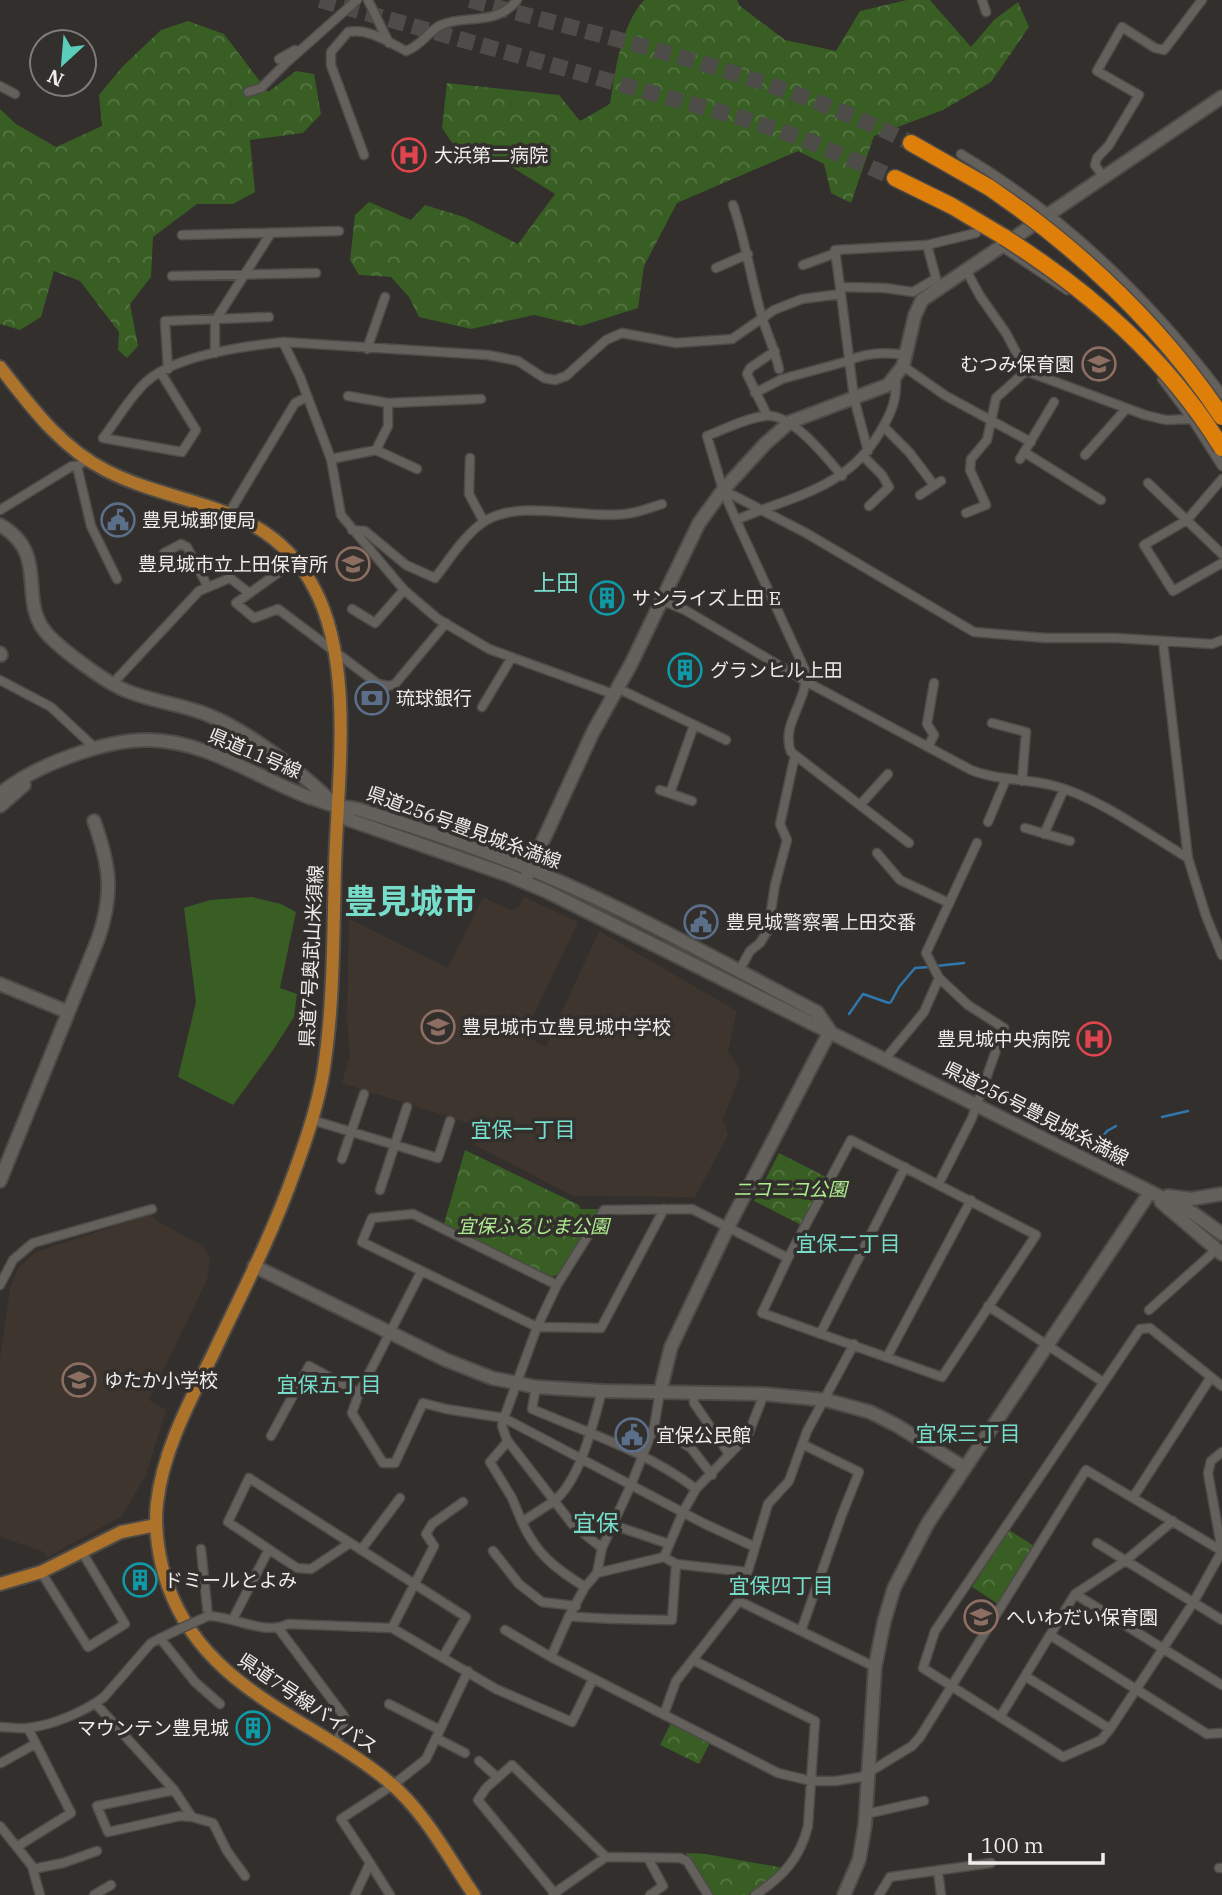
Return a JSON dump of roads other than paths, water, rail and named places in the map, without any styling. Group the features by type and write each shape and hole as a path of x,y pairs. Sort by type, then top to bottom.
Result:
{"highway":[{"path":"911,142 978,181 1066,244 1125,299 1177,356 1222,417"},
{"path":"895,178 952,206 1002,242 1070,283 1128,331 1170,375 1222,448"}],"main road":[{"name":"県道7号奥武山米須線","path":"0,367 42,420 83,463 229,513 271,537 297,562 321,602 335,652 339,715 337,807 328,1033 322,1081 289,1187 171,1446 157,1499 156,1525"},
{"path":"0,1584 41,1572 121,1532 156,1525"},
{"name":"県道7号線バイパス","path":"156,1525 159,1553 170,1592 182,1616 206,1651 243,1686 393,1785 413,1805 474,1895"}],"street":[{"path":"248,92 261,88 357,0"},
{"path":"368,0 389,43"},
{"path":"364,155 331,65 331,52 348,32 356,30 373,34 406,51 419,46 441,25 485,19 513,5 517,0"},
{"path":"982,0 986,12"},
{"path":"1104,178 1095,165 1097,158 1109,145 1139,95 1097,71 1122,27 1155,48 1164,50 1202,0"},
{"path":"279,59 310,42"},
{"path":"0,86 15,94"},
{"path":"269,317 165,321 164,371 196,430 182,452 103,438 146,382 164,371 187,360 257,344 283,342 488,355 518,361 544,377 555,380 566,376 606,341 622,333 677,343 732,339 774,310 802,299 840,291 885,288 913,292 966,270 1002,242 1104,178 1222,97"},
{"path":"961,154 993,173 1049,214 1132,288 1189,351 1222,394"},
{"path":"733,205 748,254 762,317 779,369"},
{"path":"182,235 339,231"},
{"path":"215,353 215,321 271,233"},
{"path":"869,506 889,487 866,454 848,361 835,250 927,245 976,233"},
{"path":"1002,242 1118,326 1137,346 1192,419 1222,466"},
{"path":"927,245 938,283"},
{"path":"803,265 836,253"},
{"path":"716,268 748,254"},
{"path":"966,270 980,296 1006,333 1026,371 1126,409 1166,420 1192,419"},
{"path":"172,275 316,273"},
{"path":"736,520 820,488 842,476 866,454 884,427 897,396 915,315 922,300 938,283"},
{"path":"367,349 385,297"},
{"path":"283,342 331,459 341,515 404,590 446,623 489,649 615,691 726,740"},
{"path":"767,415 747,374 750,368 775,351"},
{"path":"755,393 782,379 858,356 885,352 946,396 1031,442"},
{"path":"524,882 593,732 663,601 689,542 723,490 765,444 790,422 888,385 902,366"},
{"path":"966,513 986,505 971,470 971,459 987,440 996,398 1026,371"},
{"path":"348,396 388,403 481,399"},
{"path":"229,513 295,403 307,397"},
{"path":"1054,402 1022,456 1101,500"},
{"path":"376,450 388,426 388,403"},
{"path":"1084,455 1126,409"},
{"path":"842,476 817,447 790,422 767,415 707,436 723,490 805,670 807,682 788,732 788,743 795,755 909,843"},
{"path":"884,427 938,483 920,495"},
{"path":"331,459 376,450 417,469"},
{"path":"470,458 469,494 484,522"},
{"path":"0,510 72,466 83,463 80,487 91,526 117,579"},
{"path":"1222,479 1187,520 1144,545 1173,591 1222,562"},
{"path":"1148,483 1222,554"},
{"path":"723,490 806,533 974,632 1045,638 1212,644 1222,640"},
{"path":"352,530 365,531 405,565 435,578 469,536 484,522 503,512 529,510 623,514 662,504"},
{"path":"0,525 19,540 27,552 35,610 49,636 127,691 192,709 230,724 337,807"},
{"path":"164,553 181,544 187,547 208,587"},
{"path":"297,562 236,603 254,618 278,609 378,684 395,684 446,623"},
{"path":"113,683 199,591 230,578 249,593"},
{"path":"352,610 375,622 404,590"},
{"path":"663,601 685,610 807,682 971,770 986,776 1023,780 1064,789 1083,796 1188,858"},
{"path":"1163,642 1188,858 1222,956"},
{"path":"482,707 512,657"},
{"path":"0,680 51,707 94,747"},
{"path":"928,747 934,735 926,724 934,683"},
{"path":"992,723 1026,732 1023,780"},
{"path":"670,793 694,726"},
{"name":"県道11号線","path":"4,797 37,772 94,747 124,741 166,741 219,756 273,782 337,807"},
{"path":"739,971 750,951 760,943 768,930 775,886 787,840 780,824 795,755"},
{"path":"273,782 281,783 287,780 289,772 286,765"},
{"path":"860,805 888,774"},
{"path":"988,822 1006,779"},
{"path":"1044,834 1064,789"},
{"path":"660,790 692,801"},
{"name":"県道256号豊見城糸満線","path":"337,807 359,810 530,869 593,898 817,1012 830,1031"},
{"name":"県道256号豊見城糸満線","path":"337,807 347,819 524,882 626,929 810,1024 830,1031 1192,1213 1222,1234"},
{"path":"0,1181 98,939 109,896 107,865 94,821"},
{"path":"1025,828 1070,841"},
{"path":"939,1183 977,1105 1004,1028 968,1005 939,978 926,953 978,843"},
{"path":"877,853 900,880 949,903"},
{"path":"885,1059 924,1012 939,978"},
{"path":"0,984 68,1012"},
{"path":"551,1657 569,1616 585,1587 597,1573 602,1548 654,1427 671,1347 728,1227 830,1031"},
{"path":"342,1158 364,1094"},
{"path":"380,1189 407,1107"},
{"path":"312,1119 438,1158 450,1121"},
{"path":"851,1140 939,1183 1036,1235 942,1377 762,1313 851,1140"},
{"path":"820,1334 905,1167"},
{"path":"844,1895 859,1860 866,1814 875,1667 884,1622 894,1588 928,1523 1150,1192 1186,1199 1222,1194"},
{"name":"県道256号豊見城糸満線","path":"1150,1192 1219,1251"},
{"path":"887,1357 971,1200"},
{"path":"0,1285 13,1260 33,1244 152,1209"},
{"path":"557,1285 413,1214 372,1218 362,1242 537,1327 601,1328 664,1209"},
{"path":"602,1548 573,1525 508,1441 502,1426 537,1327 557,1285 604,1210 692,1209 788,1258"},
{"path":"1149,1310 1219,1251"},
{"path":"254,1266 469,1370 536,1387 764,1394 826,1400 870,1412 965,1468"},
{"path":"421,1272 359,1393 352,1413 383,1463 395,1463 424,1403 504,1418 755,1547"},
{"path":"988,1306 1102,1382"},
{"path":"1222,1386 1150,1328 1140,1329 935,1631 923,1668 1062,1757 1101,1740 1163,1649 1222,1551 1208,1473 1211,1461 1222,1452"},
{"path":"664,1714 676,1681 739,1601 768,1504 789,1481 802,1444 855,1344"},
{"path":"271,1436 309,1366 359,1393"},
{"path":"1134,1496 1211,1377"},
{"path":"536,1387 532,1409 642,1455 672,1470 696,1489"},
{"path":"522,1522 555,1500 581,1458 602,1391"},
{"path":"694,1392 694,1403 729,1454"},
{"path":"664,1557 696,1489 748,1435 764,1394"},
{"path":"654,1427 691,1448 712,1475"},
{"path":"508,1441 490,1462 512,1498 529,1537 556,1569 585,1587"},
{"path":"801,1631 859,1472 802,1444"},
{"path":"505,1630 593,1679 778,1773 811,1781 836,1781 861,1777 912,1745 920,1737 1086,1470 1134,1496 1222,1551"},
{"path":"350,1543 311,1569 298,1568 268,1551 228,1522 250,1478 466,1616 443,1657"},
{"path":"361,1550 400,1498"},
{"path":"392,1628 434,1546 426,1534 432,1524 463,1502"},
{"path":"1000,1717 1075,1594 1125,1561 1173,1521"},
{"path":"613,1525 669,1544"},
{"path":"1097,1543 1222,1620"},
{"path":"201,1549 208,1616"},
{"path":"233,1619 268,1551"},
{"path":"493,1551 519,1584 542,1602 576,1606"},
{"path":"41,1572 88,1647 125,1624 82,1552"},
{"path":"597,1573 664,1557 676,1564 747,1572"},
{"path":"569,1616 672,1620 676,1564"},
{"path":"1075,1594 1222,1685"},
{"path":"739,1601 875,1667"},
{"path":"0,1727 28,1728 64,1718 95,1703 104,1697 151,1643 208,1616 279,1629 288,1625 392,1628 496,1689 572,1722 593,1679"},
{"path":"279,1629 344,1716 344,1728 335,1745"},
{"path":"1050,1635 1207,1734 1222,1733"},
{"path":"160,1638 195,1682 220,1704"},
{"path":"693,1660 815,1721 808,1826 797,1858 785,1872 755,1895"},
{"path":"390,1895 341,1819 393,1785 426,1759 468,1671"},
{"path":"1025,1676 1110,1729"},
{"path":"95,1703 174,1790 192,1817"},
{"path":"388,1704 465,1753"},
{"path":"18,1846 71,1813 28,1728"},
{"path":"1,1763 35,1744"},
{"path":"479,1761 497,1777"},
{"path":"606,1857 512,1765 497,1777 478,1800 554,1894 606,1857 680,1858 687,1861 708,1895"},
{"path":"174,1790 97,1806 108,1832 180,1816 213,1823 227,1851 246,1876"},
{"path":"866,1814 924,1801"},
{"path":"0,1826 18,1846 33,1869 40,1895"},
{"path":"33,1869 63,1863 97,1851"},
{"path":"648,1858 663,1886 650,1895"},
{"path":"355,1895 370,1863"},
{"path":"880,1895 890,1877 990,1863"},
{"path":"938,1870 941,1895"},
{"path":"94,1895 111,1885"}],"waterway":[{"path":"936,966 964,963"},
{"path":"849,1014 863,994 891,1002 899,987 915,968 929,967"},
{"path":"1162,1117 1188,1111"},
{"path":"1099,1142 1107,1131 1116,1126"}],"tunnel":[{"path":"320,0 745,119 804,139 895,178"},
{"path":"470,0 750,78 804,97 911,143"}],"place":[{"name":"大浜第二病院","path":"409,155"},
{"name":"むつみ保育園","path":"1099,364"},
{"name":"豊見城郵便局","path":"118,520"},
{"name":"豊見城市立上田保育所","path":"353,564"},
{"name":"サンライズ上田 E","path":"607,598"},
{"name":"グランヒル上田","path":"685,670"},
{"name":"琉球銀行","path":"372,698"},
{"name":"豊見城警察署上田交番","path":"701,922"},
{"name":"豊見城市立豊見城中学校","path":"438,1027"},
{"name":"豊見城中央病院","path":"1094,1039"},
{"name":"ゆたか小学校","path":"79,1380"},
{"name":"宜保公民館","path":"632,1435"},
{"name":"ドミールとよみ","path":"140,1580"},
{"name":"へいわだい保育園","path":"981,1617"},
{"name":"マウンテン豊見城","path":"253,1728"}],"district":[{"name":"上田","path":"556,583"},
{"name":"豊見城市","path":"410,901"},
{"name":"宜保一丁目","path":"523,1130"},
{"name":"宜保二丁目","path":"848,1244"},
{"name":"宜保五丁目","path":"329,1385"},
{"name":"宜保三丁目","path":"968,1434"},
{"name":"宜保","path":"596,1523"},
{"name":"宜保四丁目","path":"781,1586"}],"park label":[{"name":"ニコニコ公園","path":"790,1189"},
{"name":"宜保ふるじま公園","path":"533,1226"}]}
